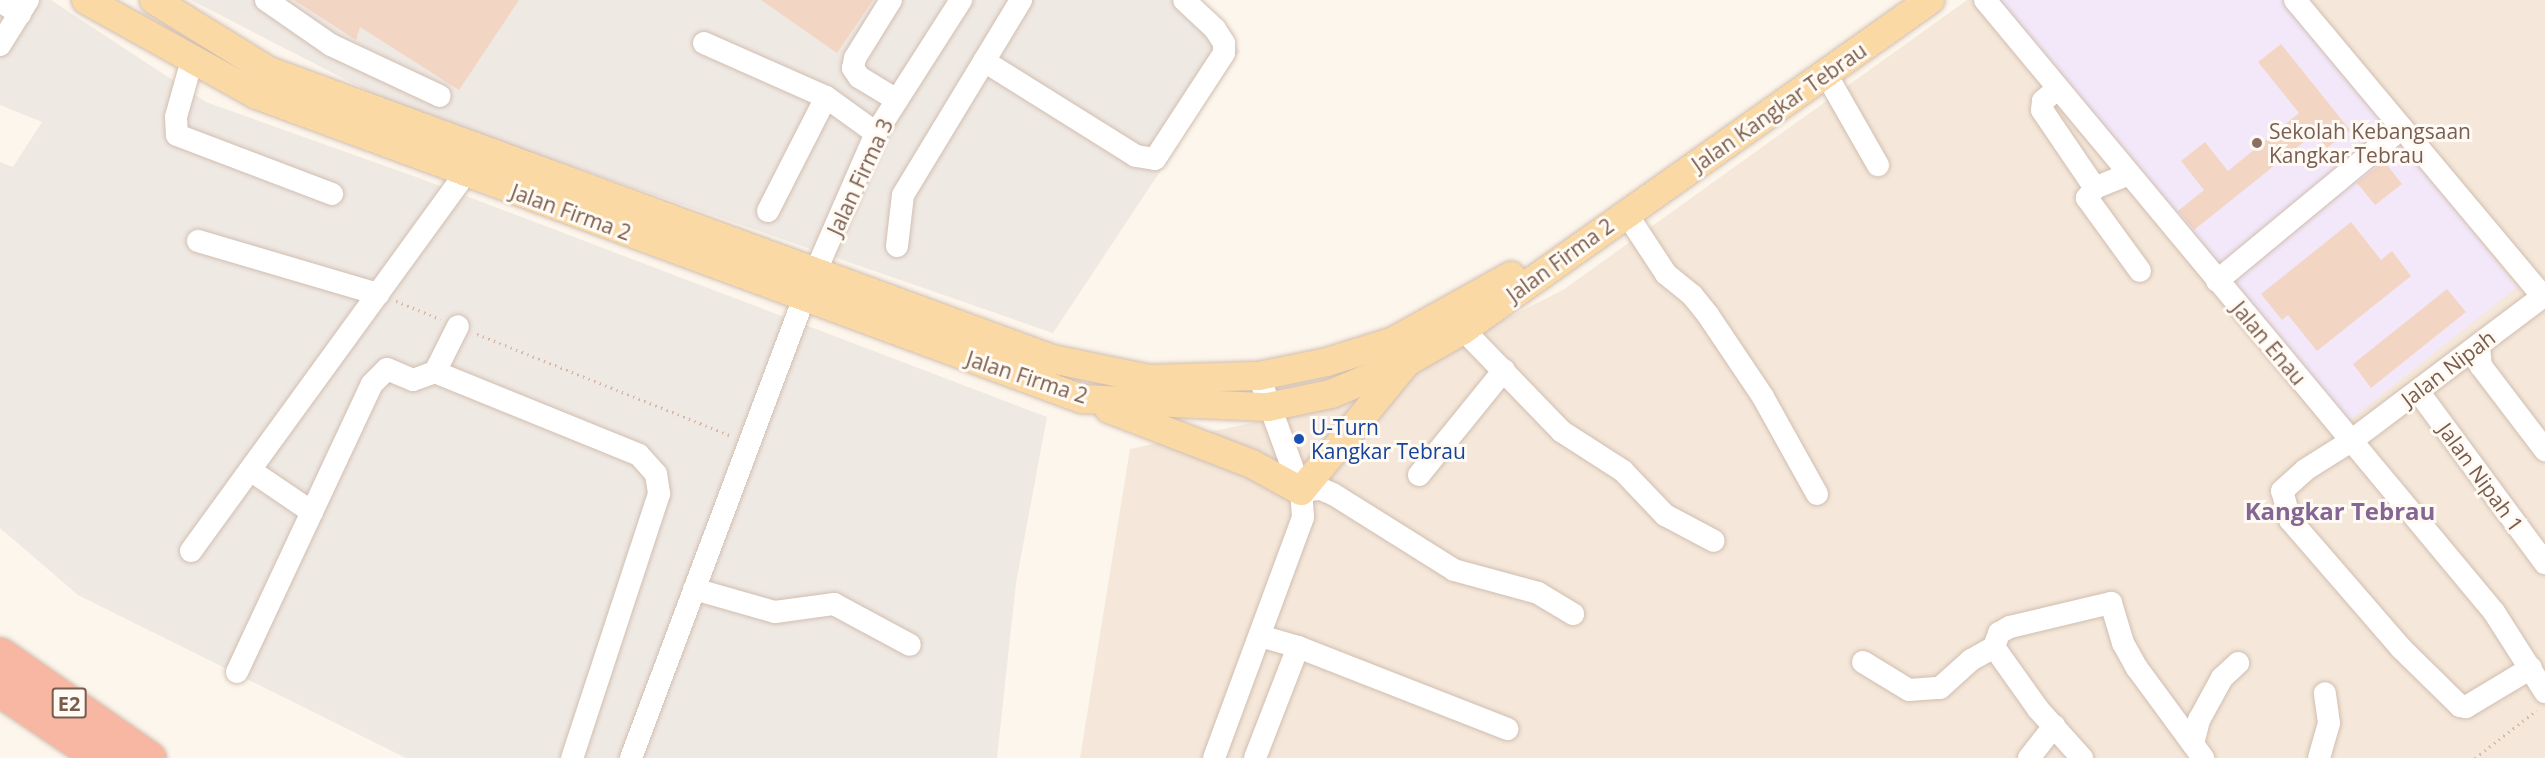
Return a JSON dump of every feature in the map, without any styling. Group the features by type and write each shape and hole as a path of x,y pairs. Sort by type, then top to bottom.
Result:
{"highway":[{"name":"E2","path":"0,654 149,758"},
{"name":"E2","path":"0,690 102,758"}],"main road":[{"name":"Jalan Firma 2","path":"154,0 269,71 810,285 1082,399 1269,407 1331,394 1407,362 1455,321 1626,213"},
{"name":"Jalan Kangkar Tebrau","path":"1626,213 1930,0"},
{"name":"Jalan Firma 2","path":"96,3 192,60 257,95 466,173 810,285 1052,359 1149,379 1259,376 1327,362 1455,321"},
{"path":"1082,399 1252,464 1301,490 1407,362"}],"street":[{"path":"266,0 330,45 440,96"},
{"path":"891,0 855,58 853,68 859,76 897,100"},
{"name":"Jalan Firma 3","path":"631,758 810,285 876,133 961,0"},
{"path":"897,246 903,195 1021,0"},
{"path":"984,61 1136,156 1155,159 1224,53 1224,43 1215,29 1184,0"},
{"name":"Jalan Enau","path":"1985,0 2494,612 2545,692"},
{"path":"2295,0 2544,296"},
{"path":"0,1 24,7 0,45"},
{"path":"704,44 826,97 876,133"},
{"path":"192,60 176,117 177,135 195,145 332,194"},
{"path":"1826,74 1878,165"},
{"path":"2058,88 2043,101 2042,110 2095,188"},
{"path":"768,211 826,97"},
{"path":"2217,281 2402,128"},
{"path":"191,551 466,173"},
{"path":"2129,174 2095,188 2087,198 2140,271"},
{"path":"1626,213 1666,274 1692,295 1708,315 1763,397 1817,494"},
{"path":"198,241 378,294"},
{"name":"Jalan Nipah","path":"2531,668 2466,707 2460,706 2401,648 2290,520 2282,491 2305,470 2351,441 2544,296"},
{"path":"1455,321 1561,431 1623,471 1665,515 1714,541"},
{"path":"435,372 458,326"},
{"path":"2479,345 2481,366 2545,450"},
{"path":"237,672 372,384 387,369 413,380 435,372 639,455 656,474 659,494 572,758"},
{"path":"1419,475 1504,370"},
{"path":"1214,758 1303,517 1301,490 1259,376"},
{"name":"Jalan Nipah 1","path":"2418,391 2545,563"},
{"path":"250,470 312,512"},
{"path":"1301,490 1321,489 1333,494 1454,570 1538,593 1573,614"},
{"path":"694,589 783,613 818,603 834,604 910,645"},
{"path":"1863,662 1909,690 1940,688 1971,660 1994,647 1999,633 2010,627 2111,603 2123,643 2137,668 2198,751"},
{"path":"1260,636 1298,647 1507,729"},
{"path":"1255,758 1298,647"},
{"path":"1994,647 2054,726 2082,758"},
{"path":"2198,751 2199,720 2222,678 2238,663"},
{"path":"2319,758 2329,723 2325,693"},
{"path":"2029,758 2054,726"}],"path":[{"path":"378,294 750,442"},
{"path":"2475,758 2545,703"}],"shaded area":[{"path":"0,0 51,0 206,102 419,178 1047,417 1016,583 997,758 406,758 78,595 0,528 0,162 13,167 42,122 0,105"},
{"path":"191,0 1192,0 1240,51 1053,333 395,105"},
{"path":"1967,0 2545,0 2545,758 1080,758 1130,449 1330,406 1563,290"},
{"name":"Sekolah Kebangsaan Kangkar Tebrau","path":"1998,0 2286,0 2517,287 2341,427"}],"building":[{"path":"294,0 519,0 459,90 360,27 356,40"},
{"path":"761,0 873,0 837,53"},
{"path":"2281,44 2350,130 2327,148 2315,133 2194,230 2178,211 2204,190 2181,161 2205,142 2228,171 2299,113 2258,62"},
{"path":"2384,161 2402,184 2375,205 2357,183"},
{"path":"2351,222 2381,260 2392,251 2411,276 2317,351 2288,315 2282,320 2261,294"},
{"path":"2447,289 2466,312 2371,388 2353,364"}],"place":[{"name":"Sekolah Kebangsaan Kangkar Tebrau","path":"2257,143"},
{"name":"U-Turn Kangkar Tebrau","path":"1299,439"}],"district":[{"name":"Kangkar Tebrau","path":"2340,511"}]}
